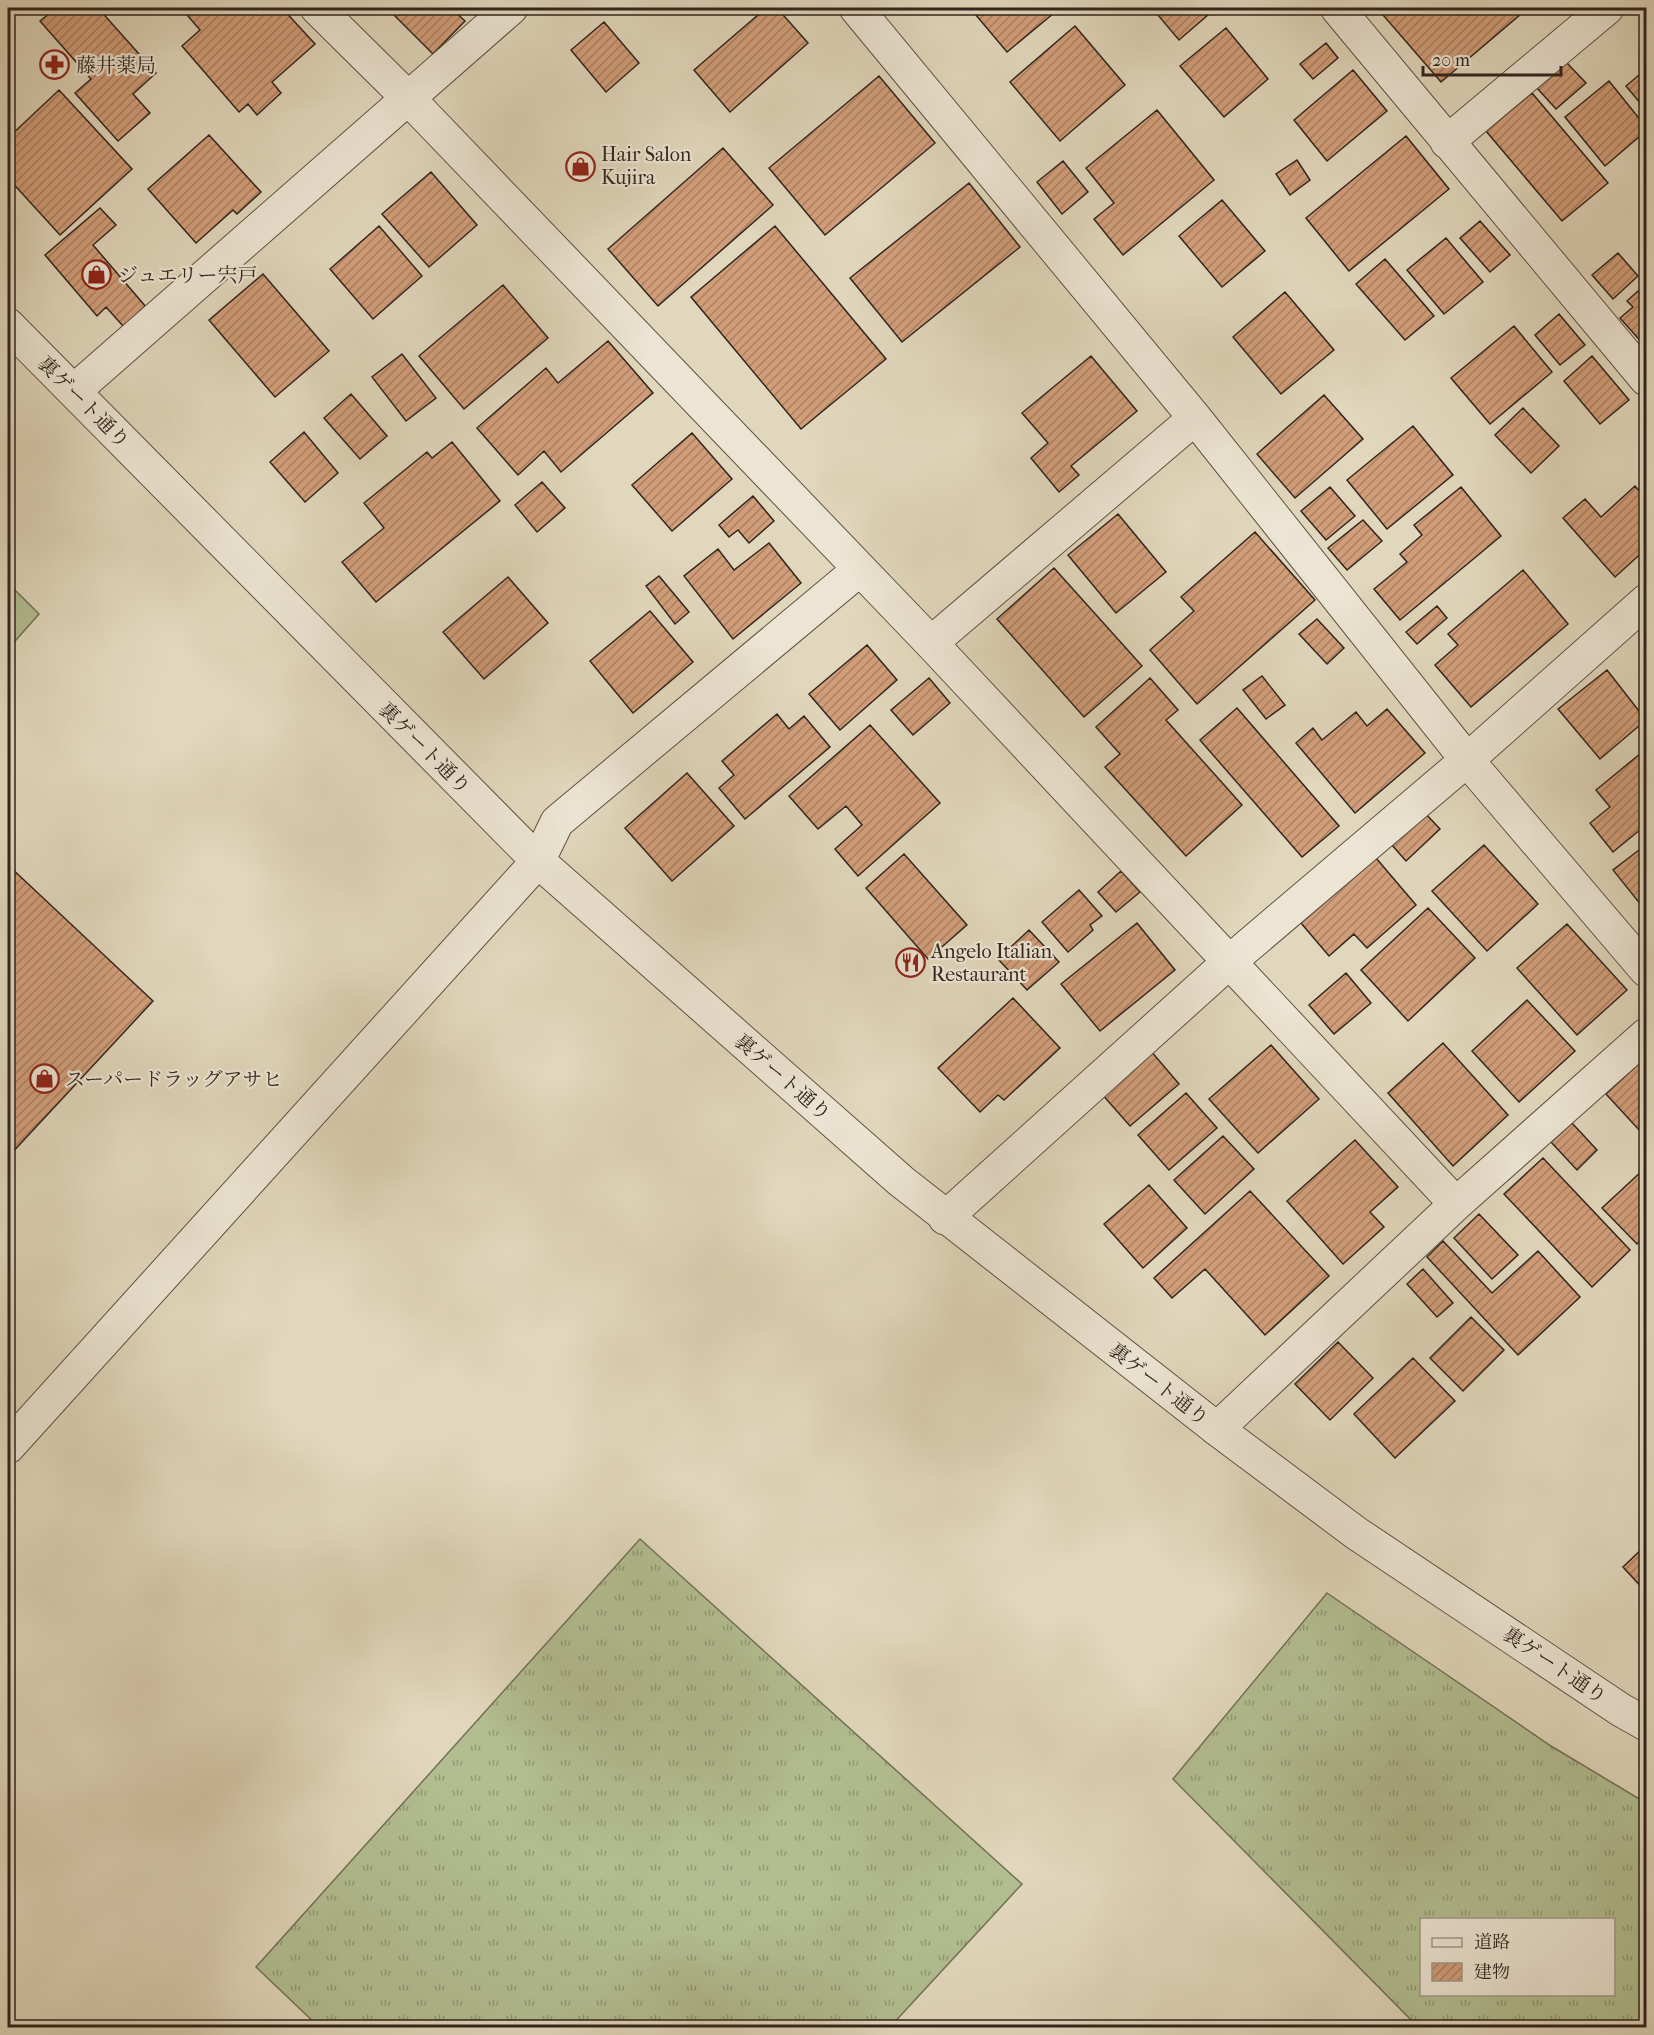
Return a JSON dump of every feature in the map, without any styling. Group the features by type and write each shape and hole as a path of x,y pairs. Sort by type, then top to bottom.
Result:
{"street":[{"path":"317,8 408,98 931,643 1456,1204"},
{"path":"74,391 511,8"},
{"path":"856,8 1195,418 1467,760 1647,970"},
{"path":"1337,8 1647,379"},
{"path":"1447,141 1607,8"},
{"name":"裏ゲート通り","path":"8,324 538,861 892,1174 945,1218 1217,1429 1356,1533 1621,1710 1647,1724"},
{"path":"931,643 1195,418"},
{"path":"8,1447 538,861 557,822 860,569"},
{"path":"945,1218 1229,962 1467,760 1647,601"},
{"path":"1217,1429 1456,1204 1647,1035"}],"green space":[{"path":"8,583 39,614 8,649"},
{"path":"640,1539 1022,1884 890,2027 319,2027 256,1967"},
{"path":"1327,1593 1551,1746 1646,1803 1646,2027 1418,2027 1173,1779"}],"building":[{"path":"56,8 98,8 156,73 133,94 150,113 118,141 75,93 91,79 40,21"},
{"path":"181,8 250,8 257,15 265,8 282,8 315,44 272,82 281,93 257,115 248,104 239,112 182,46 200,30"},
{"path":"393,8 451,8 465,21 433,54 390,11"},
{"path":"766,8 777,8 808,43 730,112 694,70"},
{"path":"970,8 1049,8 1054,13 1007,52"},
{"path":"1152,8 1216,8 1179,40"},
{"path":"1377,8 1528,8 1441,82"},
{"path":"604,22 639,63 606,92 571,50"},
{"path":"1075,26 1125,85 1060,141 1010,82"},
{"path":"1226,28 1268,79 1224,117 1180,66"},
{"path":"1326,43 1338,58 1313,79 1300,64"},
{"path":"1566,62 1586,83 1556,109 1537,88"},
{"path":"1646,69 1646,110 1626,86"},
{"path":"1353,70 1387,111 1327,161 1294,120"},
{"path":"879,76 935,143 825,235 769,168"},
{"path":"1609,81 1646,127 1646,131 1605,166 1565,117"},
{"path":"59,90 132,169 60,235 8,178 8,138"},
{"path":"1532,93 1608,183 1562,221 1486,131"},
{"path":"1157,110 1214,180 1123,255 1094,219 1114,203 1086,168"},
{"path":"209,135 261,192 237,214 233,210 196,243 148,189"},
{"path":"1406,136 1449,189 1349,271 1306,218"},
{"path":"723,148 773,205 658,306 608,249"},
{"path":"1297,160 1310,180 1290,195 1276,174"},
{"path":"1063,161 1088,192 1062,214 1037,182"},
{"path":"431,172 477,225 429,267 382,214"},
{"path":"969,183 1020,247 902,342 850,278"},
{"path":"1222,200 1265,251 1222,287 1179,236"},
{"path":"100,208 116,225 93,245 146,307 123,326 106,307 97,316 45,255"},
{"path":"1480,221 1510,255 1490,272 1460,238"},
{"path":"379,226 422,276 373,319 330,269"},
{"path":"775,226 886,359 801,429 691,297"},
{"path":"1446,238 1483,282 1444,314 1407,270"},
{"path":"1618,253 1638,276 1613,299 1592,275"},
{"path":"1385,259 1434,316 1405,340 1356,284"},
{"path":"263,274 329,351 275,397 209,320"},
{"path":"1646,284 1646,347 1620,318 1633,307 1627,301"},
{"path":"503,285 548,338 464,409 419,356"},
{"path":"1285,292 1334,350 1281,394 1233,337"},
{"path":"1559,314 1585,345 1560,365 1535,335"},
{"path":"1514,326 1552,372 1490,424 1451,378"},
{"path":"608,341 653,393 561,472 544,451 518,475 477,428 546,368 558,383"},
{"path":"402,354 436,398 406,421 372,377"},
{"path":"1091,356 1137,411 1071,466 1079,475 1059,492 1031,458 1048,443 1022,413"},
{"path":"1592,356 1629,400 1600,424 1564,381"},
{"path":"351,394 387,436 360,459 324,418"},
{"path":"1324,395 1363,439 1295,498 1257,454"},
{"path":"1523,408 1559,446 1531,473 1495,435"},
{"path":"1413,426 1453,475 1387,529 1347,480"},
{"path":"304,432 338,473 305,502 270,462"},
{"path":"692,433 732,479 672,531 632,485"},
{"path":"452,442 500,501 376,602 342,562 384,528 364,503 427,452 432,458"},
{"path":"542,482 565,508 537,532 515,505"},
{"path":"1635,486 1646,499 1646,549 1615,577 1563,518 1585,499 1601,517"},
{"path":"1330,487 1355,516 1326,540 1301,511"},
{"path":"1461,487 1501,536 1400,620 1374,589 1407,562 1400,554 1422,535 1414,525"},
{"path":"753,496 774,521 749,543 738,530 729,537 719,525"},
{"path":"1118,514 1166,572 1116,613 1068,555"},
{"path":"1363,520 1382,541 1347,570 1328,548"},
{"path":"1255,532 1315,600 1197,704 1150,650 1194,611 1181,597"},
{"path":"769,543 801,583 733,639 684,576 718,549 734,570"},
{"path":"1054,568 1142,666 1084,717 997,619"},
{"path":"1523,570 1568,624 1471,707 1435,665 1458,645 1448,634"},
{"path":"659,576 689,612 675,624 646,586"},
{"path":"508,577 548,623 484,679 443,632"},
{"path":"1437,606 1447,618 1417,644 1406,632"},
{"path":"650,611 693,662 633,713 590,661"},
{"path":"1317,619 1344,648 1327,664 1299,634"},
{"path":"867,645 897,680 840,730 809,694"},
{"path":"1607,670 1646,720 1600,759 1558,709"},
{"path":"1262,676 1285,705 1266,719 1243,690"},
{"path":"929,678 950,703 913,735 891,710"},
{"path":"1150,678 1178,710 1166,720 1242,805 1186,856 1105,767 1120,754 1096,727"},
{"path":"1237,708 1339,826 1302,857 1200,740"},
{"path":"1387,709 1425,753 1355,813 1296,743 1313,728 1322,740 1356,712 1367,726"},
{"path":"777,714 789,729 804,716 830,747 745,819 719,788 734,775 722,761"},
{"path":"870,725 940,803 858,876 835,849 862,825 846,806 818,829 789,796"},
{"path":"1646,749 1646,825 1613,852 1590,823 1610,807 1596,790"},
{"path":"687,773 734,826 672,881 625,828"},
{"path":"1424,812 1440,829 1406,861 1391,844"},
{"path":"1484,845 1538,904 1487,951 1432,891"},
{"path":"1639,850 1646,860 1645,910 1613,870"},
{"path":"904,854 967,925 928,959 866,888"},
{"path":"1376,858 1416,905 1367,948 1354,934 1329,956 1301,923"},
{"name":"スーパードラッグアサヒ","path":"8,865 153,1001 8,1157"},
{"path":"1121,871 1140,892 1116,912 1098,892"},
{"path":"1079,890 1102,916 1090,925 1093,930 1068,952 1042,922"},
{"path":"1428,908 1475,958 1408,1021 1361,970"},
{"path":"1137,923 1175,970 1100,1031 1061,984"},
{"path":"1567,924 1627,990 1577,1035 1517,968"},
{"path":"1029,930 1059,962 1027,990 998,959"},
{"path":"1346,973 1371,1003 1334,1034 1309,1005"},
{"path":"1013,998 1060,1048 1004,1100 998,1095 980,1112 938,1068"},
{"path":"1527,1000 1575,1051 1519,1102 1472,1051"},
{"path":"1443,1043 1508,1115 1453,1166 1388,1093"},
{"path":"1271,1045 1319,1099 1258,1153 1209,1099"},
{"path":"1150,1050 1179,1084 1130,1126 1101,1093"},
{"path":"1646,1057 1646,1125 1640,1131 1606,1094"},
{"path":"1186,1093 1217,1128 1169,1170 1138,1135"},
{"path":"1572,1123 1597,1150 1577,1170 1551,1142"},
{"path":"1223,1136 1254,1169 1205,1214 1174,1180"},
{"path":"1355,1140 1398,1187 1370,1212 1384,1227 1343,1264 1287,1201"},
{"path":"1543,1158 1630,1250 1592,1287 1504,1194"},
{"path":"1644,1169 1646,1171 1646,1235 1637,1244 1602,1208"},
{"path":"1149,1185 1187,1228 1143,1268 1104,1224"},
{"path":"1250,1191 1329,1276 1265,1335 1205,1269 1172,1298 1154,1278"},
{"path":"1479,1214 1518,1255 1492,1279 1454,1238"},
{"path":"1443,1241 1492,1293 1538,1251 1580,1297 1518,1355 1427,1257"},
{"path":"1423,1269 1453,1303 1437,1317 1407,1284"},
{"path":"1471,1317 1504,1350 1463,1391 1430,1358"},
{"path":"1338,1342 1373,1378 1330,1420 1295,1384"},
{"path":"1413,1358 1455,1401 1395,1458 1354,1414"},
{"path":"1646,1545 1646,1592 1623,1567"}],"place":[{"name":"藤井薬局","path":"55,65"},
{"name":"Hair Salon Kujira","path":"580,166"},
{"name":"ジュエリー宍戸","path":"97,275"},
{"name":"Angelo Italian Restaurant","path":"910,962"},
{"name":"スーパードラッグアサヒ","path":"44,1079"}]}
